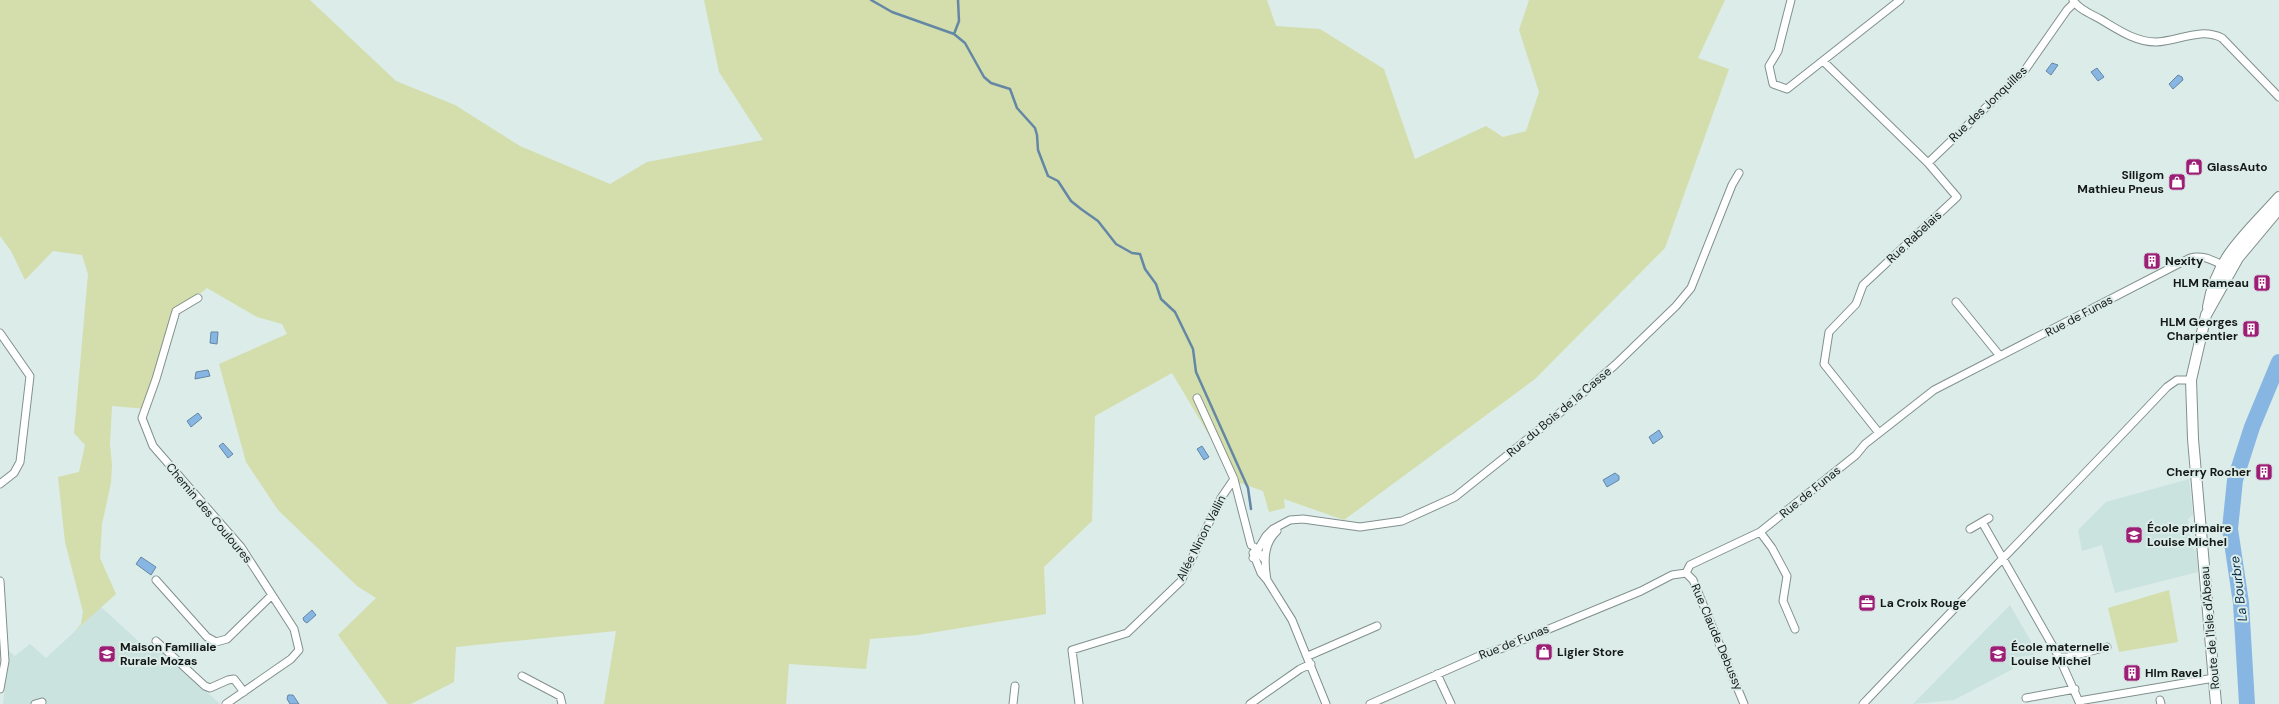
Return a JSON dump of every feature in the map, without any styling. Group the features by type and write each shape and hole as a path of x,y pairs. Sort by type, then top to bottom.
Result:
{"street":[{"path":"1790,0 1778,50 1769,66 1773,84 1787,89 1900,0"},
{"path":"2073,2 2131,37 2155,42 2195,34 2212,33 2222,38 2279,97"},
{"name":"Rue des Jonquilles","path":"1928,163 2025,70 2073,2"},
{"name":"Rue Rabelais","path":"1823,61 1928,163 1957,197 1863,285 1856,304 1829,332 1824,364 1879,433"},
{"name":"Rue du Bois de la Casse","path":"1254,547 1273,529 1290,520 1303,519 1360,527 1402,521 1455,497 1561,412 1615,365 1676,306 1691,288 1732,185 1739,173"},
{"path":"2257,227 2279,197"},
{"path":"2257,227 2279,209"},
{"name":"Route de l'Isle d'Abeau","path":"2216,704 2193,439 2191,380 2211,288 2257,227"},
{"name":"Rue de Funas","path":"1370,704 1437,674 1635,594 1672,575 1686,572 1690,565 1760,532 1856,455 1865,444 1923,396 2190,258 2198,256 2226,267"},
{"name":"Chemin des Couloures","path":"198,298 176,311 156,379 142,418 153,446 241,547 294,629 299,650 291,659 226,704"},
{"path":"1956,302 2000,356"},
{"path":"0,333 30,376 20,462 14,473 0,484"},
{"path":"1863,704 2003,557 2033,529 2167,387 2177,380 2191,380"},
{"path":"1197,398 1234,479 1254,547 1253,558 1292,620 1308,656 1326,704"},
{"name":"Allée Ninon Vallin","path":"1080,704 1072,650 1127,633 1181,581 1221,498 1234,479"},
{"path":"1970,529 1990,518"},
{"path":"1267,580 1264,559 1272,536 1290,520"},
{"path":"1982,522 2059,657 2079,702 2214,678"},
{"path":"1760,532 1772,548 1786,576 1783,601 1795,629"},
{"path":"1254,547 1264,559"},
{"name":"Rue Claude Debussy","path":"1686,572 1692,580 1744,704"},
{"path":"156,580 207,637 216,642 227,640 272,595"},
{"path":"0,581 5,661 0,689"},
{"path":"1308,656 1377,626"},
{"path":"156,641 205,686 210,688 234,679 244,692"},
{"path":"2059,657 2068,657 2107,647"},
{"path":"1250,704 1300,669 1311,664"},
{"path":"1437,674 1451,704"},
{"path":"522,676 560,696 562,704"},
{"path":"1013,704 1015,686"},
{"path":"2026,698 2074,688"}],"shaded area":[{"name":"École primaire Louise Michel","path":"2189,479 2193,515 2188,519 2191,546 2196,551 2198,572 2115,593 2102,545 2082,551 2078,530 2106,502"},
{"name":"École maternelle Louise Michel","path":"2010,605 2037,652 2032,655 2011,658 2013,669 1954,700 1913,704"},
{"name":"Maison Familiale Rurale Mozas","path":"101,607 146,648 152,642 220,704 3,704 9,651 15,656 30,644 46,658"}],"green space":[{"path":"0,0 310,0 396,81 455,105 520,146 610,184 647,162 763,140 719,72 704,0 1267,0 1276,26 1320,29 1384,69 1415,159 1486,126 1503,137 1526,131 1539,92 1519,30 1529,0 1725,0 1698,58 1729,69 1665,248 1535,379 1344,520 1284,499 1285,508 1269,512 1263,491 1237,482 1172,373 1095,416 1092,521 1044,567 1046,614 918,635 870,639 866,669 789,664 786,704 604,704 616,631 456,647 454,682 411,704 388,704 338,635 376,598 357,586 278,510 246,462 219,364 287,334 282,324 257,317 207,288 177,312 147,409 112,406 110,444 112,465 111,483 102,524 100,558 116,594 75,631 81,624 83,612 65,542 58,477 79,472 85,445 74,433 88,274 82,255 53,251 25,280 11,251 0,236"},
{"path":"2169,590 2178,642 2119,652 2108,608"}],"water":[{"path":"2052,63 2058,65 2051,75 2046,71"},
{"path":"2097,68 2104,77 2098,81 2091,72"},
{"path":"2178,75 2182,77 2183,80 2173,89 2169,84"},
{"path":"211,332 218,332 217,344 210,343"},
{"path":"208,370 210,376 195,379 196,372"},
{"path":"198,413 202,418 191,427 187,421"},
{"path":"1659,430 1663,437 1653,444 1649,437"},
{"path":"223,443 233,454 228,458 219,446"},
{"path":"1202,446 1209,457 1204,460 1197,449"},
{"path":"1615,473 1619,476 1619,480 1607,487 1603,480"},
{"path":"141,557 156,567 151,575 136,564"},
{"path":"312,610 316,615 307,623 303,618"},
{"path":"288,695 293,695 299,704 290,704 287,699"}],"waterway":[{"path":"871,0 892,12 954,34 965,43 984,77 991,83 1010,89 1017,108 1035,128 1038,150 1048,176 1058,181 1071,201 1098,221 1116,244 1132,253 1140,254 1145,269 1156,284 1161,299 1175,312 1193,349 1196,372 1248,488 1251,509"},
{"path":"954,34 959,21 958,0"},
{"name":"La Bourbre","path":"2247,704 2241,603 2230,529 2235,480 2252,427 2279,362"}],"place":[{"name":"GlassAuto","path":"2194,167"},
{"name":"Siligom Mathieu Pneus","path":"2177,182"},
{"name":"Nexity","path":"2152,261"},
{"name":"HLM Rameau","path":"2262,283"},
{"name":"HLM Georges Charpentier","path":"2251,329"},
{"name":"Cherry Rocher","path":"2264,472"},
{"name":"École primaire Louise Michel","path":"2134,535"},
{"name":"La Croix Rouge","path":"1867,603"},
{"name":"Ligier Store","path":"1544,652"},
{"name":"Maison Familiale Rurale Mozas","path":"107,654"},
{"name":"École maternelle Louise Michel","path":"1998,654"},
{"name":"Hlm Ravel","path":"2132,673"}]}
